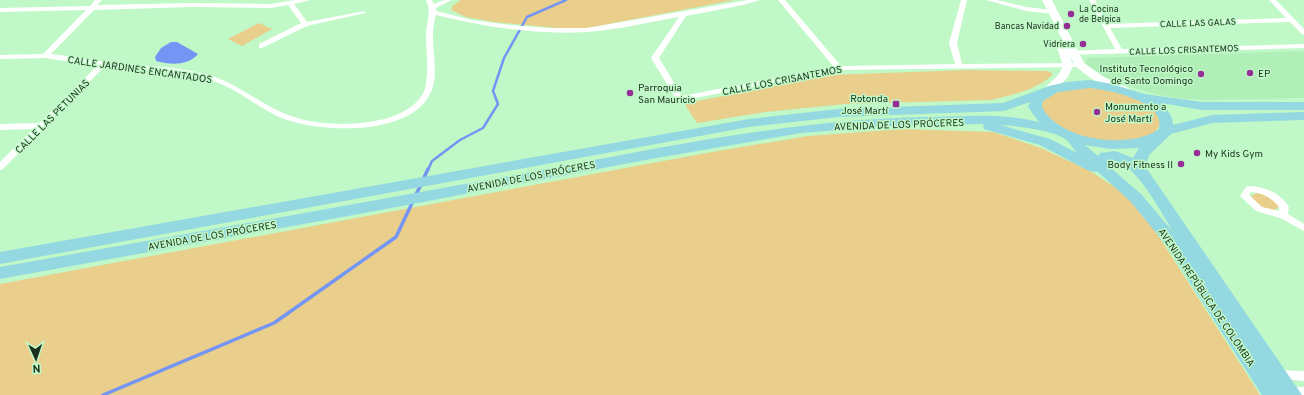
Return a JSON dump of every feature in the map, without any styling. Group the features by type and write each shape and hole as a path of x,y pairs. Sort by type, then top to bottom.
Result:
{"main road":[{"path":"1041,0 1050,12"},
{"path":"1047,0 1050,12 1069,53 1080,65 1100,80 1150,102 1162,112 1168,125 1165,132 1140,157 1138,166 1140,170"},
{"path":"1069,53 1068,66 1064,76 1035,101 1036,109 1046,122 1067,134 1090,142 1118,144 1144,142 1165,132 1199,121 1224,118 1304,116"},
{"path":"1047,91 1068,85 1090,84 1114,87 1133,94 1174,103 1219,107 1304,106"},
{"name":"AVENIDA DE LOS PRÓCERES","path":"0,273 370,207 465,182 749,123 838,112 1008,106 1047,91"},
{"path":"1174,103 1174,109 1181,115 1199,121"},
{"path":"1005,120 1020,118 1026,114 1020,107 1008,106"},
{"name":"AVENIDA DE LOS PRÓCERES","path":"0,258 369,191 465,182 651,154 802,129 886,122 1005,120 1038,125 1067,134"},
{"path":"962,121 990,126 1045,142 1118,182"},
{"name":"AVENIDA REPÚBLICA DE COLOMBIA","path":"1067,134 1078,146 1136,198 1171,240 1273,395"},
{"path":"1105,169 1105,156 1110,156 1122,157 1140,170"},
{"name":"AVENIDA REPÚBLICA DE COLOMBIA","path":"1140,170 1278,375 1295,393"}],"street":[{"path":"45,56 99,0"},
{"path":"0,10 191,5 271,6 307,0"},
{"path":"429,0 433,10 464,21 496,26 573,30 600,28 757,0"},
{"path":"433,10 449,0"},
{"path":"781,0 839,68"},
{"path":"960,66 953,43 964,0"},
{"path":"989,0 1026,9 1050,12"},
{"path":"1092,0 1120,52"},
{"path":"1272,0 1304,33"},
{"path":"290,4 305,24"},
{"name":"CALLE JARDINES ENCANTADOS","path":"0,57 45,56 180,72 218,79 241,90 282,115 312,124 330,126 369,124 402,115 419,104 426,96 431,72 429,35 433,10"},
{"path":"262,46 305,24 363,12"},
{"name":"CALLE LOS CRISANTEMOS","path":"684,14 656,58 680,99 839,68 1080,65"},
{"name":"CALLE LAS GALAS","path":"1106,26 1290,20"},
{"name":"CALLE LOS CRISANTEMOS","path":"1069,53 1304,46"},
{"name":"CALLE LAS PETUNIAS","path":"0,167 103,64"},
{"path":"0,127 41,126"},
{"path":"1283,216 1304,228"},
{"path":"1278,375 1304,376"}],"shaded area":[{"path":"461,0 734,0 588,28 557,28 494,22 466,17 451,10 452,6"},
{"path":"259,23 272,29 242,46 228,39"},
{"name":"Instituto Tecnológico de Santo Domingo","path":"1304,51 1304,98 1203,100 1177,98 1155,94 1112,81 1087,67 1085,63 1088,58"},
{"path":"967,70 1048,71 1053,74 1047,80 1032,88 991,100 846,104 765,112 697,123 685,105 687,103 830,75"},
{"path":"1093,87 1123,93 1144,101 1152,107 1157,115 1160,124 1157,130 1153,134 1144,138 1133,140 1121,141 1094,139 1062,129 1043,113 1041,99 1047,93"},
{"path":"902,129 993,132 1041,148 1090,171 1116,188 1139,207 1260,395 0,395 0,284 712,152 808,136"},
{"path":"1259,192 1273,197 1280,206 1273,211 1259,206 1251,196"}],"water":[{"path":"171,42 177,42 198,54 189,61 178,64 156,61 155,57 161,48"}],"waterway":[{"path":"428,170 432,161 460,140 483,128 498,104 493,91 504,58 527,17 566,0"},
{"path":"423,180 428,169"},
{"path":"415,196 421,185"},
{"path":"103,395 274,323 396,237 413,201"}],"place":[{"name":"La Cocina de Belgica","path":"1071,14"},
{"name":"Bancas Navidad","path":"1067,26"},
{"name":"Vidriera","path":"1083,44"},
{"name":"EP","path":"1250,73"},
{"name":"Instituto Tecnológico de Santo Domingo","path":"1201,74"},
{"name":"Parroquia San Mauricio","path":"630,93"},
{"name":"Rotonda José Martí","path":"896,104"},
{"name":"Monumento a José Martí","path":"1097,112"},
{"name":"My Kids Gym","path":"1197,153"},
{"name":"Body Fitness II","path":"1181,164"}]}
